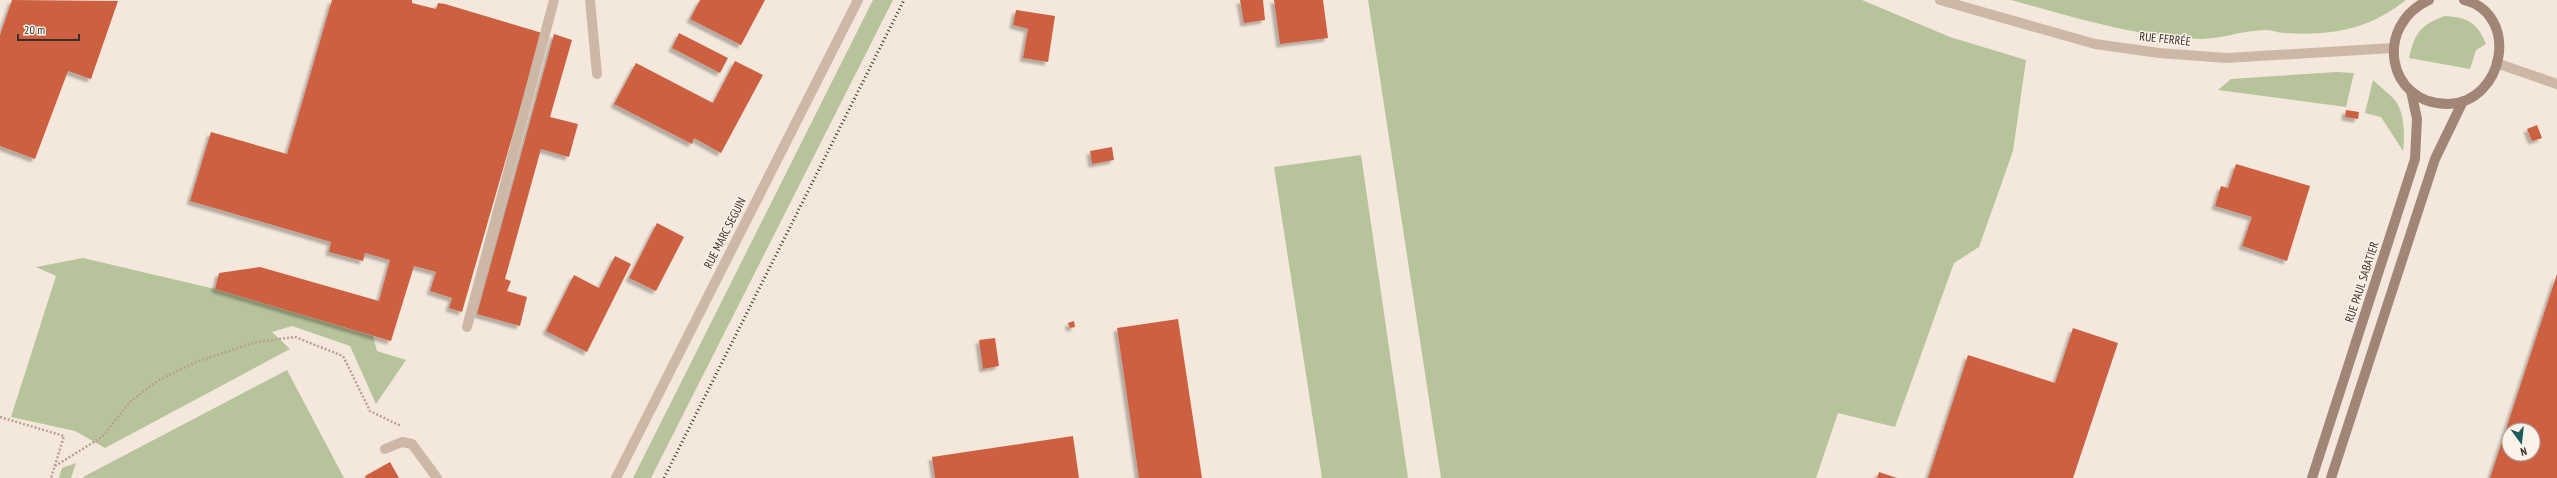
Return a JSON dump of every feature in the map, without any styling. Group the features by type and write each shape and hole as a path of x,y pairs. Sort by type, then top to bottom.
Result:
{"main road":[{"path":"2429,0 2418,5 2405,17 2396,32 2393,48 2395,64 2401,79 2411,91 2436,103 2463,101 2483,89 2491,80 2499,64 2500,51 2495,26 2488,16 2467,0"},
{"name":"RUE PAUL SABATIER","path":"2312,478 2415,159 2417,119 2411,91"},
{"path":"2331,478 2435,159 2463,101"}],"street":[{"path":"467,327 554,0"},
{"path":"590,0 597,74"},
{"name":"RUE MARC SEGUIN","path":"616,478 858,0"},
{"name":"RUE FERRÉE","path":"1940,0 2094,44 2159,53 2226,58 2393,48"},
{"path":"2499,64 2557,84"},
{"path":"385,449 402,442 412,444 438,478"}],"path":[{"path":"55,466 102,437 131,401 159,380 196,362 257,342 295,337 343,356 370,411 404,427"},
{"path":"0,417 64,436 51,478"}],"green space":[{"path":"873,0 893,0 651,478 633,478"},
{"path":"1368,0 1862,0 1950,37 2026,60 2013,151 1979,247 1954,263 1895,427 1838,413 1816,478 1441,478"},
{"path":"2011,0 2406,0 2378,18 2348,29 2333,32 2301,34 2258,30 2217,38 2201,39 2128,30"},
{"path":"2445,16 2460,18 2471,22 2483,37 2486,44 2476,50 2470,69 2409,58 2416,36 2420,31 2430,23"},
{"path":"2337,72 2354,73 2346,107 2218,90 2231,79"},
{"path":"2373,80 2392,97 2402,115 2404,130 2403,151 2381,117 2365,113"},
{"path":"1361,155 1408,478 1322,478 1274,167"},
{"path":"83,258 215,289 373,336 377,351 406,360 376,404 350,346 292,326 272,332 290,349 105,448 75,431 11,417 56,276 36,267"},
{"path":"287,370 344,478 83,477"},
{"path":"76,463 71,478 59,478 62,468"}],"building":[{"path":"12,0 118,1 91,79 68,71 35,159 0,146 0,35"},
{"path":"332,0 412,0 412,3 436,9 438,3 445,4 542,33 462,312 449,308 452,298 430,291 436,272 414,266 391,341 215,289 219,273 260,267 379,301 390,260 365,253 363,261 329,252 331,242 190,201 211,132 287,154"},
{"path":"700,0 765,0 741,45 690,19"},
{"path":"1240,0 1263,0 1265,20 1244,23"},
{"path":"1274,0 1323,0 1328,38 1280,44"},
{"path":"1016,10 1055,16 1048,62 1023,58 1028,29 1013,25"},
{"path":"679,33 728,58 720,73 672,48"},
{"path":"554,34 572,40 550,117 578,124 569,157 541,149 505,279 511,281 507,291 527,297 520,326 477,314"},
{"path":"735,61 763,75 721,153 694,138 692,144 614,104 636,63 713,103"},
{"path":"2346,110 2359,112 2358,119 2345,117"},
{"path":"2537,125 2542,138 2532,141 2527,129"},
{"path":"1112,147 1114,160 1092,164 1090,151"},
{"path":"2236,164 2310,186 2287,261 2242,246 2252,217 2215,206 2221,186 2228,188"},
{"path":"657,223 684,237 656,291 629,278"},
{"path":"615,256 631,264 587,352 546,331 574,275 599,288"},
{"path":"2557,274 2557,478 2490,478 2501,445 2501,462 2541,462 2541,422 2508,422"},
{"path":"1178,319 1202,478 1139,478 1117,328"},
{"path":"1074,321 1075,327 1070,328 1068,323"},
{"path":"2073,328 2118,343 2073,478 1928,478 1968,355 2055,383"},
{"path":"995,338 999,366 983,369 979,340"},
{"path":"1073,436 1079,478 935,478 932,457"},
{"path":"390,462 399,478 366,478 365,476"},
{"path":"1879,472 1897,478 1877,478"}],"railway":[{"path":"664,478 904,0"}]}
